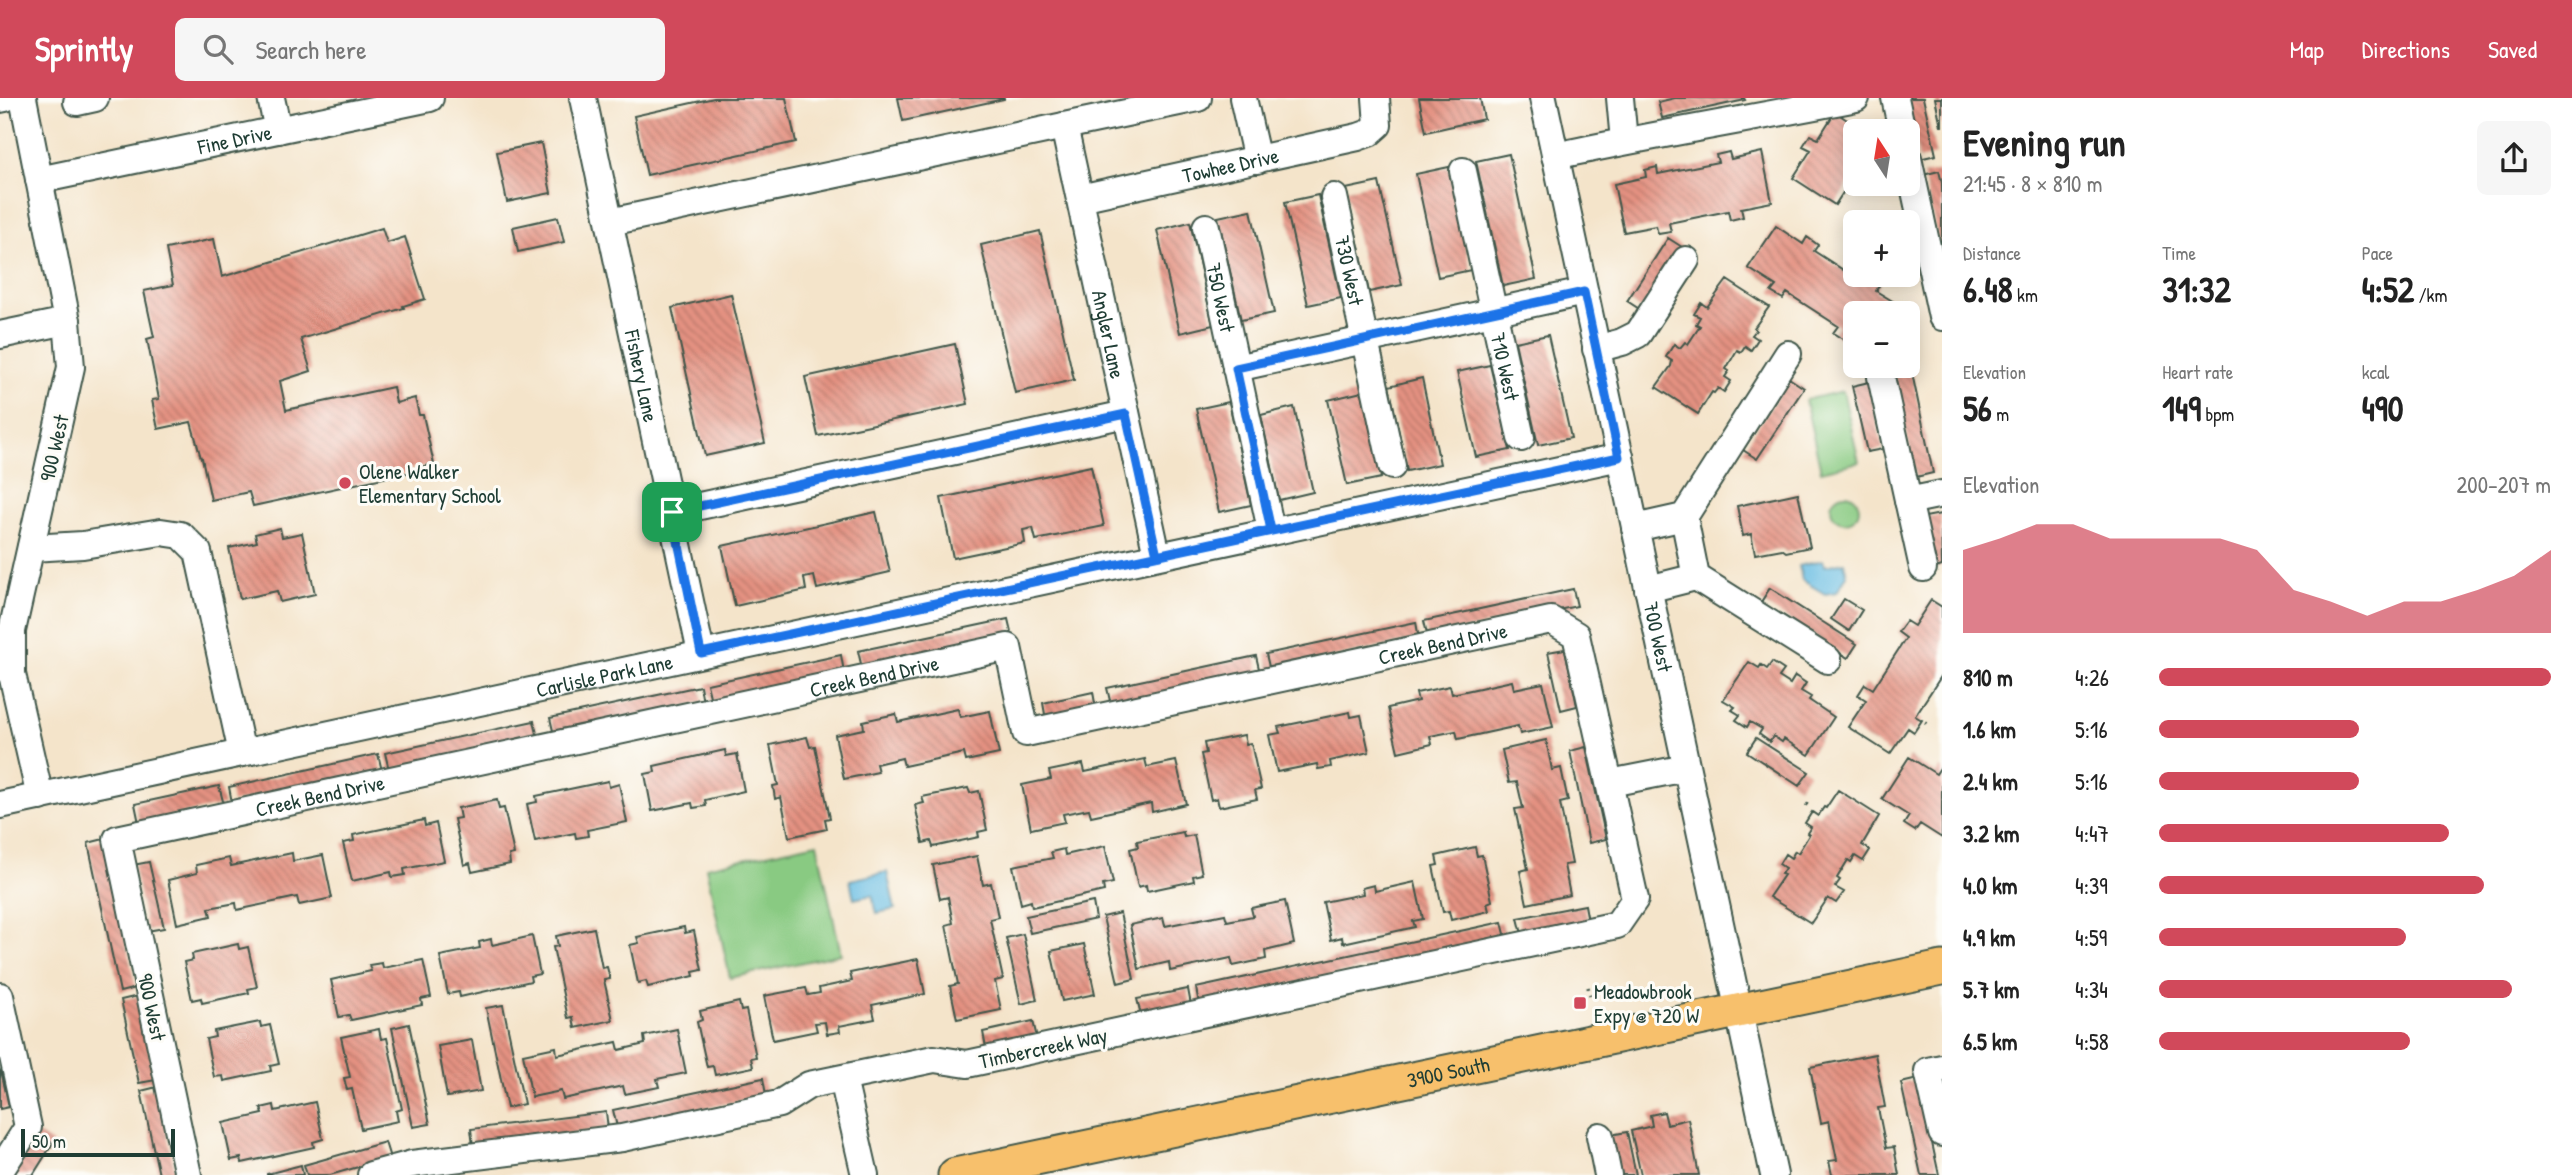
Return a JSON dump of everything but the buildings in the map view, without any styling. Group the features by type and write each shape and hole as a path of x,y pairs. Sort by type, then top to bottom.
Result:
{"main road":[{"name":"3900 South","path":"955,1175 1942,968"}],"street":[{"name":"900 West","path":"23,98 66,321 71,368 31,548 12,576 12,674 40,797"},
{"path":"271,98 278,130"},
{"name":"Fine Drive","path":"39,180 430,98"},
{"name":"Fishery Lane","path":"583,98 701,653"},
{"path":"610,222 1198,98"},
{"path":"1243,98 1257,160"},
{"name":"Towhee Drive","path":"1080,198 1358,137 1378,125 1376,98"},
{"name":"700 West","path":"1543,98 1774,1175"},
{"path":"1620,98 1624,141"},
{"path":"1555,156 1741,118 1783,114 1856,98"},
{"path":"1895,98 1899,119"},
{"name":"Angler Lane","path":"1064,126 1157,555"},
{"name":"710 West","path":"1462,171 1521,438"},
{"path":"1916,196 1942,317"},
{"name":"730 West","path":"1334,197 1392,466"},
{"name":"750 West","path":"1206,227 1271,530"},
{"path":"1596,349 1622,342 1638,334 1686,260"},
{"path":"1236,368 1584,292"},
{"path":"0,335 66,321"},
{"path":"1696,577 1685,517 1788,354"},
{"path":"1881,378 1923,568"},
{"path":"672,512 1126,414"},
{"name":"Carlisle Park Lane","path":"0,805 1619,457"},
{"path":"1908,501 1942,494"},
{"path":"1635,528 1685,517"},
{"path":"31,548 83,545 161,532 181,535 198,552 242,753"},
{"path":"1648,589 1696,577 1828,660"},
{"name":"Creek Bend Drive","path":"117,839 1008,647 1026,733 1550,620 1576,635 1610,783"},
{"path":"1610,783 1686,768"},
{"name":"Timbercreek Way","path":"371,1175 412,1164 622,1138 779,1104 809,1086 934,1059 967,1064 1617,925 1635,899 1610,783"},
{"name":"900 West","path":"117,839 188,1175"},
{"path":"0,996 28,1127 0,1171"},
{"path":"1942,1068 1928,1071 1942,1133"},
{"path":"843,1079 865,1175"},
{"path":"1600,1136 1608,1175"}],"path":[{"path":"1925,722 1930,725"},
{"path":"1805,804 1810,807"},
{"path":"1588,987 1590,995"}],"green space":[{"path":"1843,391 1859,462 1821,471 1805,400"},
{"path":"1845,494 1855,498 1859,508 1855,518 1845,522 1835,518 1831,508 1835,498"},
{"path":"817,843 841,954 730,978 706,867"}],"water":[{"path":"1823,560 1825,566 1844,562 1847,575 1837,592 1825,594 1802,580 1799,566"},
{"path":"887,872 895,909 877,913 872,895 854,899 850,880"}],"place":[{"name":"Olene Walker Elementary School","path":"345,483"},
{"name":"Meadowbrook Expy @ 720 W","path":"1580,1003"}],"route":[{"path":"1584,292 1619,457 701,653 672,512 1126,414 1157,555 1271,530 1236,368 1584,292"}]}
